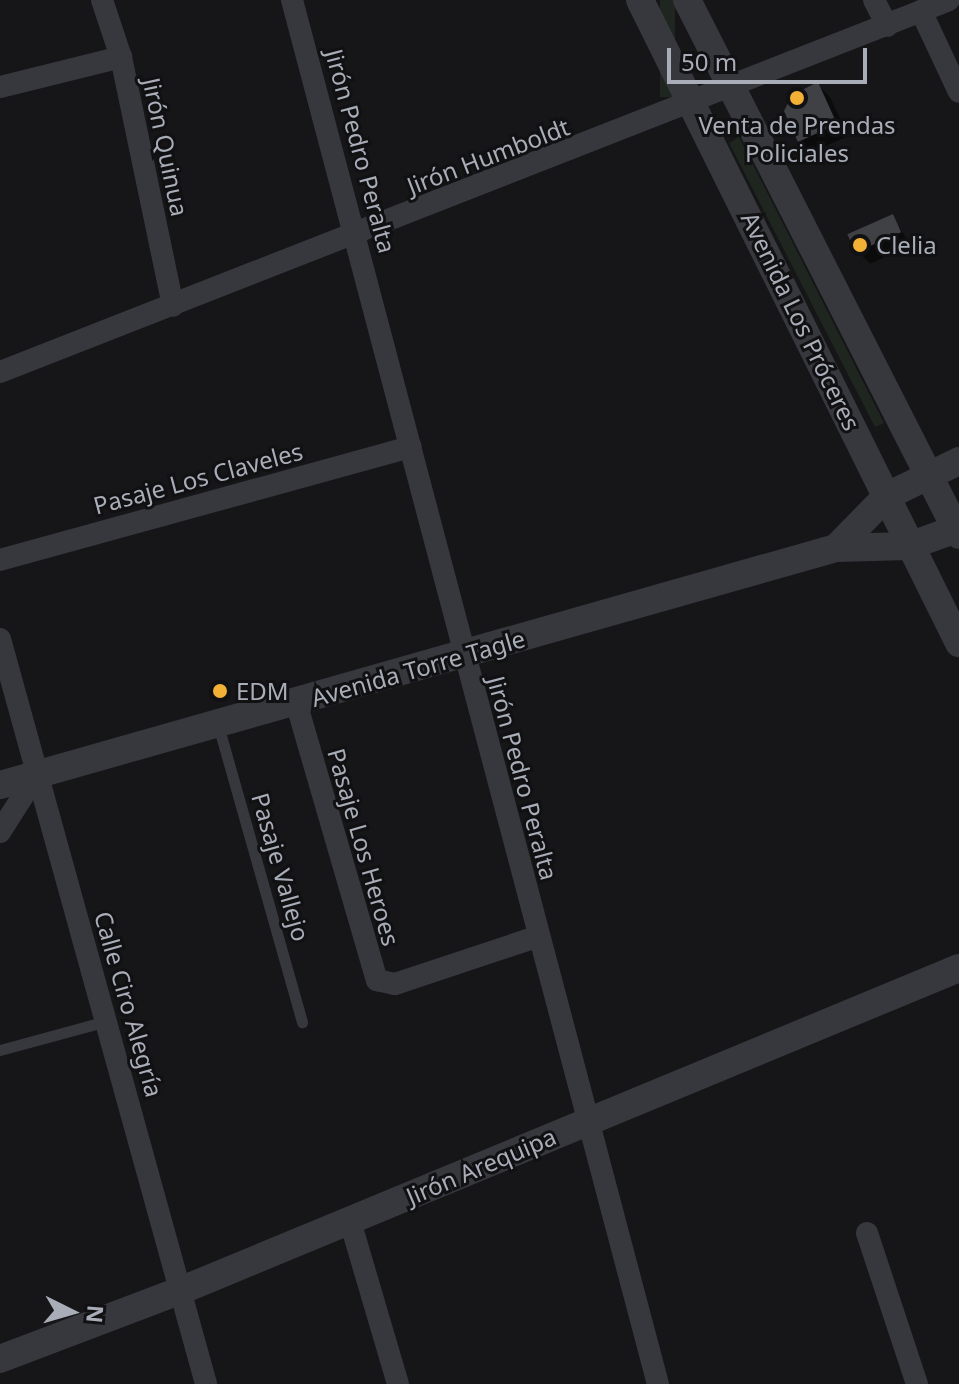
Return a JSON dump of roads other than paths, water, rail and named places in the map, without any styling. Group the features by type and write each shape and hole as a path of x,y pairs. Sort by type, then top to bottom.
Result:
{"street":[{"name":"Jirón Quinua","path":"102,0 121,57 173,306"},
{"name":"Jirón Pedro Peralta","path":"292,0 357,234 463,656 658,1384"},
{"name":"Avenida Los Próceres","path":"640,0 959,643"},
{"name":"Avenida Los Próceres","path":"687,0 958,530"},
{"path":"874,0 887,26"},
{"name":"Jirón Humboldt","path":"0,372 693,104 949,0"},
{"path":"921,11 959,92"},
{"path":"0,87 121,57"},
{"name":"Pasaje Los Claveles","path":"0,560 411,447"},
{"name":"Avenida Torre Tagle","path":"836,548 887,496 929,472 959,461"},
{"name":"Avenida Torre Tagle","path":"0,785 836,548 909,546 958,530"},
{"name":"Calle Ciro Alegría","path":"0,639 206,1384"},
{"name":"Pasaje Los Heroes","path":"296,702 377,980 395,984 539,936"},
{"path":"0,832 37,774"},
{"name":"Jirón Arequipa","path":"0,1359 182,1290 959,968"},
{"path":"350,1221 398,1384"},
{"path":"867,1233 917,1384"}],"lane":[{"name":"Pasaje Vallejo","path":"218,724 302,1022"},
{"path":"0,1050 108,1021"}],"place":[{"name":"Venta de Prendas Policiales","path":"797,98"},
{"name":"Clelia","path":"860,245"},
{"name":"EDM","path":"220,691"}]}
